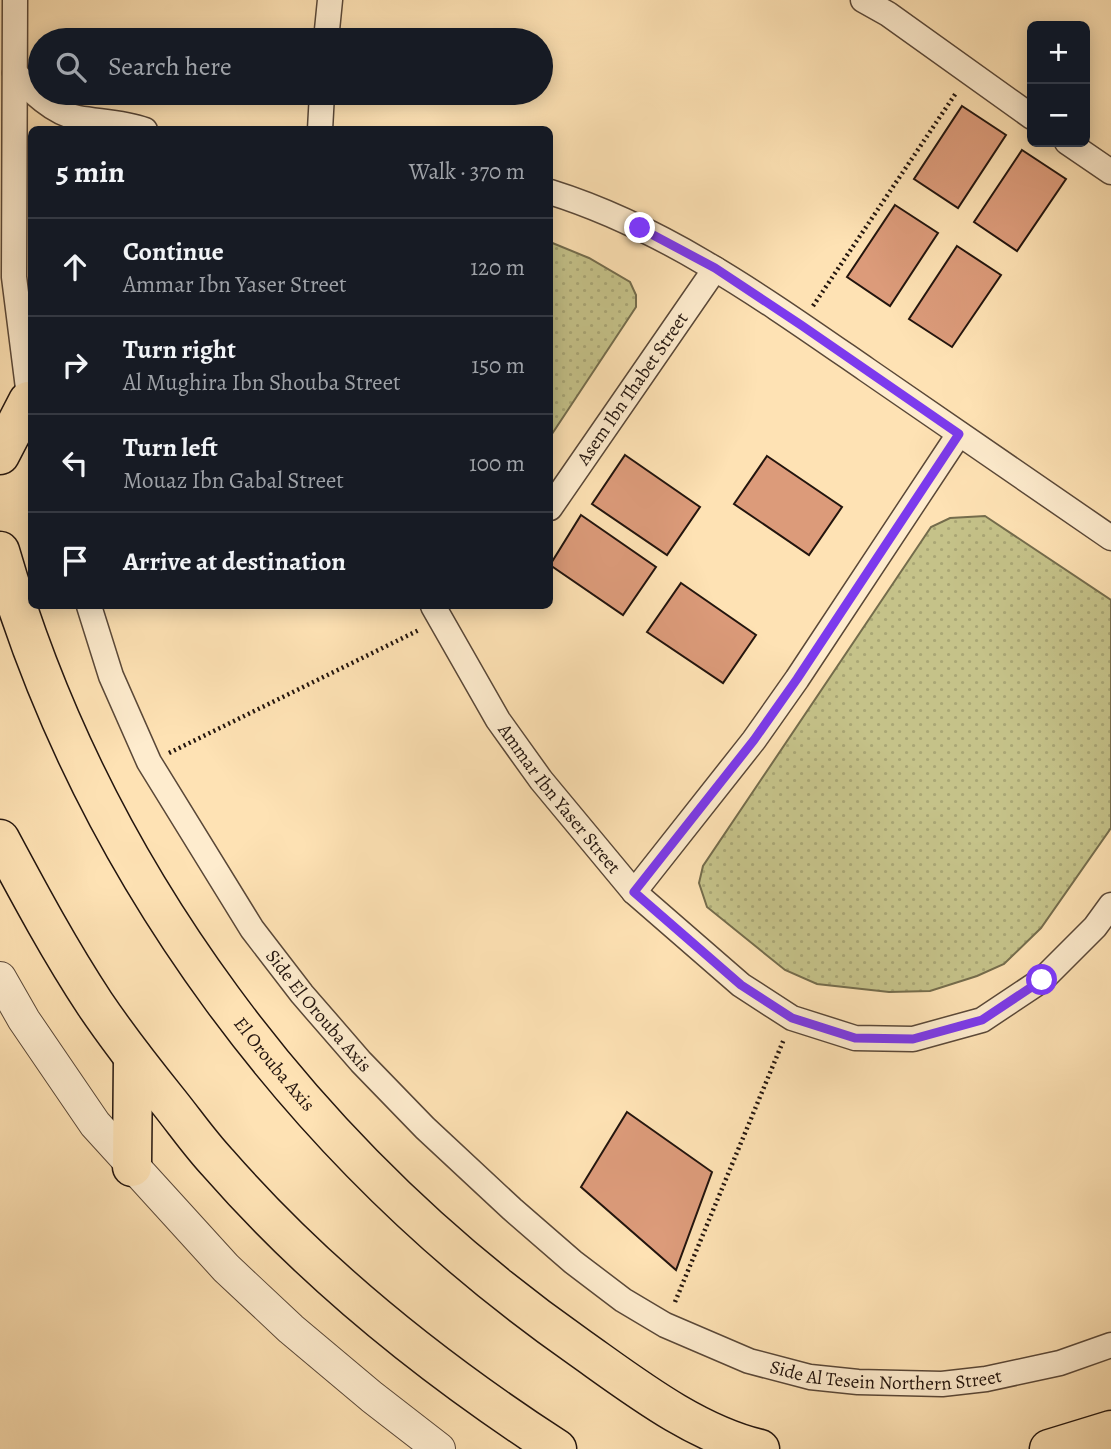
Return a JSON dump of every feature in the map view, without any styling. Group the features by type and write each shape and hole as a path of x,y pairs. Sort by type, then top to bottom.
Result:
{"main road":[{"path":"0,455 28,410"},
{"name":"El Orouba Axis","path":"0,551 44,680 85,771 132,860 184,945 242,1027 306,1105 375,1177 448,1245 526,1308 618,1375 728,1443 760,1449"},
{"path":"0,839 43,919 95,1004 217,1163 287,1236 379,1320 438,1367 511,1437 557,1449"},
{"path":"132,1167 133,1056"},
{"path":"1049,1449 1111,1430"}],"street":[{"path":"15,0 14,277 28,391"},
{"path":"328,28 330,0"},
{"path":"863,0 886,7 969,73 1027,114"},
{"path":"15,73 28,85"},
{"path":"52,105 75,117 123,126"},
{"path":"320,126 322,105"},
{"path":"1075,147 1111,172"},
{"path":"14,184 28,171"},
{"path":"553,193 640,228 715,268 1111,538"},
{"name":"Asem Ibn Thabet Street","path":"553,504 715,268"},
{"path":"634,892 754,740 959,434"},
{"name":"Side El Orouba Axis","path":"90,609 111,676 149,762 252,929 302,994 361,1062 425,1128 512,1209 573,1262 623,1300 665,1325"},
{"name":"Ammar Ibn Yaser Street","path":"444,610 498,720 541,780 634,892 741,985 792,1018 855,1038 913,1039 982,1020 1042,980 1095,927 1111,905"},
{"path":"0,978 24,1020 95,1124 226,1268 290,1329 439,1449"},
{"name":"Side Al Tesein Northern Street","path":"665,1325 749,1361 810,1377 858,1382 942,1384 986,1379 1060,1363 1111,1345"}],"path":[{"path":"801,325 969,73"},
{"path":"149,762 444,610"},
{"path":"665,1325 792,1018"}],"shaded area":[{"path":"553,243 589,258 630,282 636,295 636,307 553,432"},
{"path":"985,516 1111,600 1111,828 1041,928 1004,964 930,991 889,992 817,984 785,970 707,907 699,883 703,866 931,527 950,518"}],"building":[{"path":"962,106 1006,135 958,208 914,179"},
{"path":"1022,150 1066,179 1017,251 974,222"},
{"path":"895,205 938,233 890,306 847,277"},
{"path":"957,246 1001,275 952,347 909,319"},
{"path":"625,455 700,507 667,555 592,504"},
{"path":"767,456 842,507 809,555 734,504"},
{"path":"581,515 656,567 623,615 553,567 553,560"},
{"path":"681,583 756,635 723,683 647,632"},
{"path":"627,1112 712,1172 676,1270 581,1187"}],"route":[{"path":"640,228 715,268 959,434 754,740 634,892 741,985 792,1018 855,1038 913,1039 982,1020 1042,980"}]}
